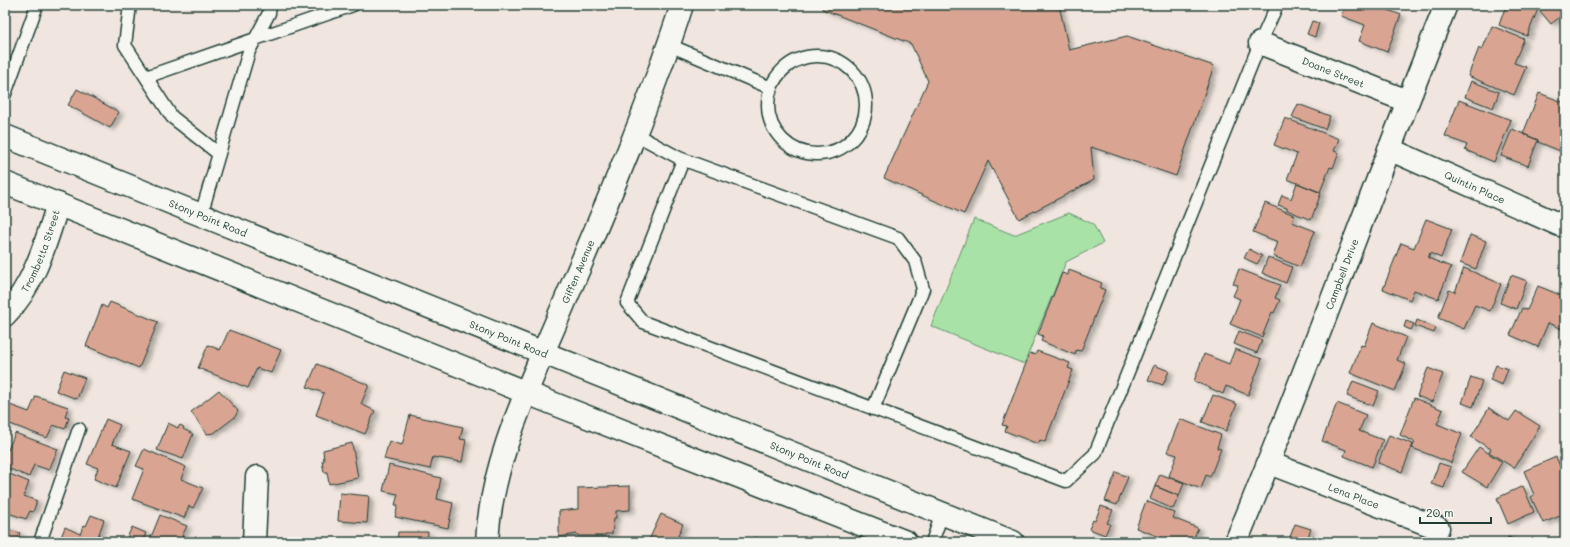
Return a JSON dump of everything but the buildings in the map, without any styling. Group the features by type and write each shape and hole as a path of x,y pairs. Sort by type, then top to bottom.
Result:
{"main road":[{"name":"Giffen Avenue","path":"487,542 490,506 510,431 635,134 669,45 682,5"},
{"name":"Campbell Drive","path":"1236,542 1269,463 1407,101 1446,5"},
{"name":"Doane Street","path":"1260,43 1407,101"},
{"name":"Stony Point Road","path":"5,136 1013,542"},
{"name":"Quintin Place","path":"1389,149 1560,225"},
{"path":"5,183 526,392 906,542"},
{"name":"Trombetta Street","path":"5,315 24,290 41,255 58,204"},
{"name":"Lena Place","path":"1269,463 1438,528"},
{"path":"254,542 257,477"}],"lane":[{"path":"5,94 37,5"},
{"path":"130,5 125,45 172,117 219,154"},
{"path":"201,215 249,51 269,12 270,5"},
{"path":"146,77 353,5"},
{"path":"679,158 683,160 627,303 643,322 1066,481 1095,454 1260,43 1277,5"},
{"path":"669,45 771,88"},
{"path":"816,56 835,59 851,70 862,86 866,104 863,123 853,140 837,150 818,155 799,151 783,141 772,126 768,107 771,88 782,71 797,60 816,56"},
{"path":"635,134 679,158 898,238 915,261 923,289 873,409"},
{"path":"40,542 79,430"},
{"path":"932,542 942,514"}],"green space":[{"path":"1069,213 1093,224 1103,243 1066,262 1024,364 931,326 974,219 1014,235"}]}
